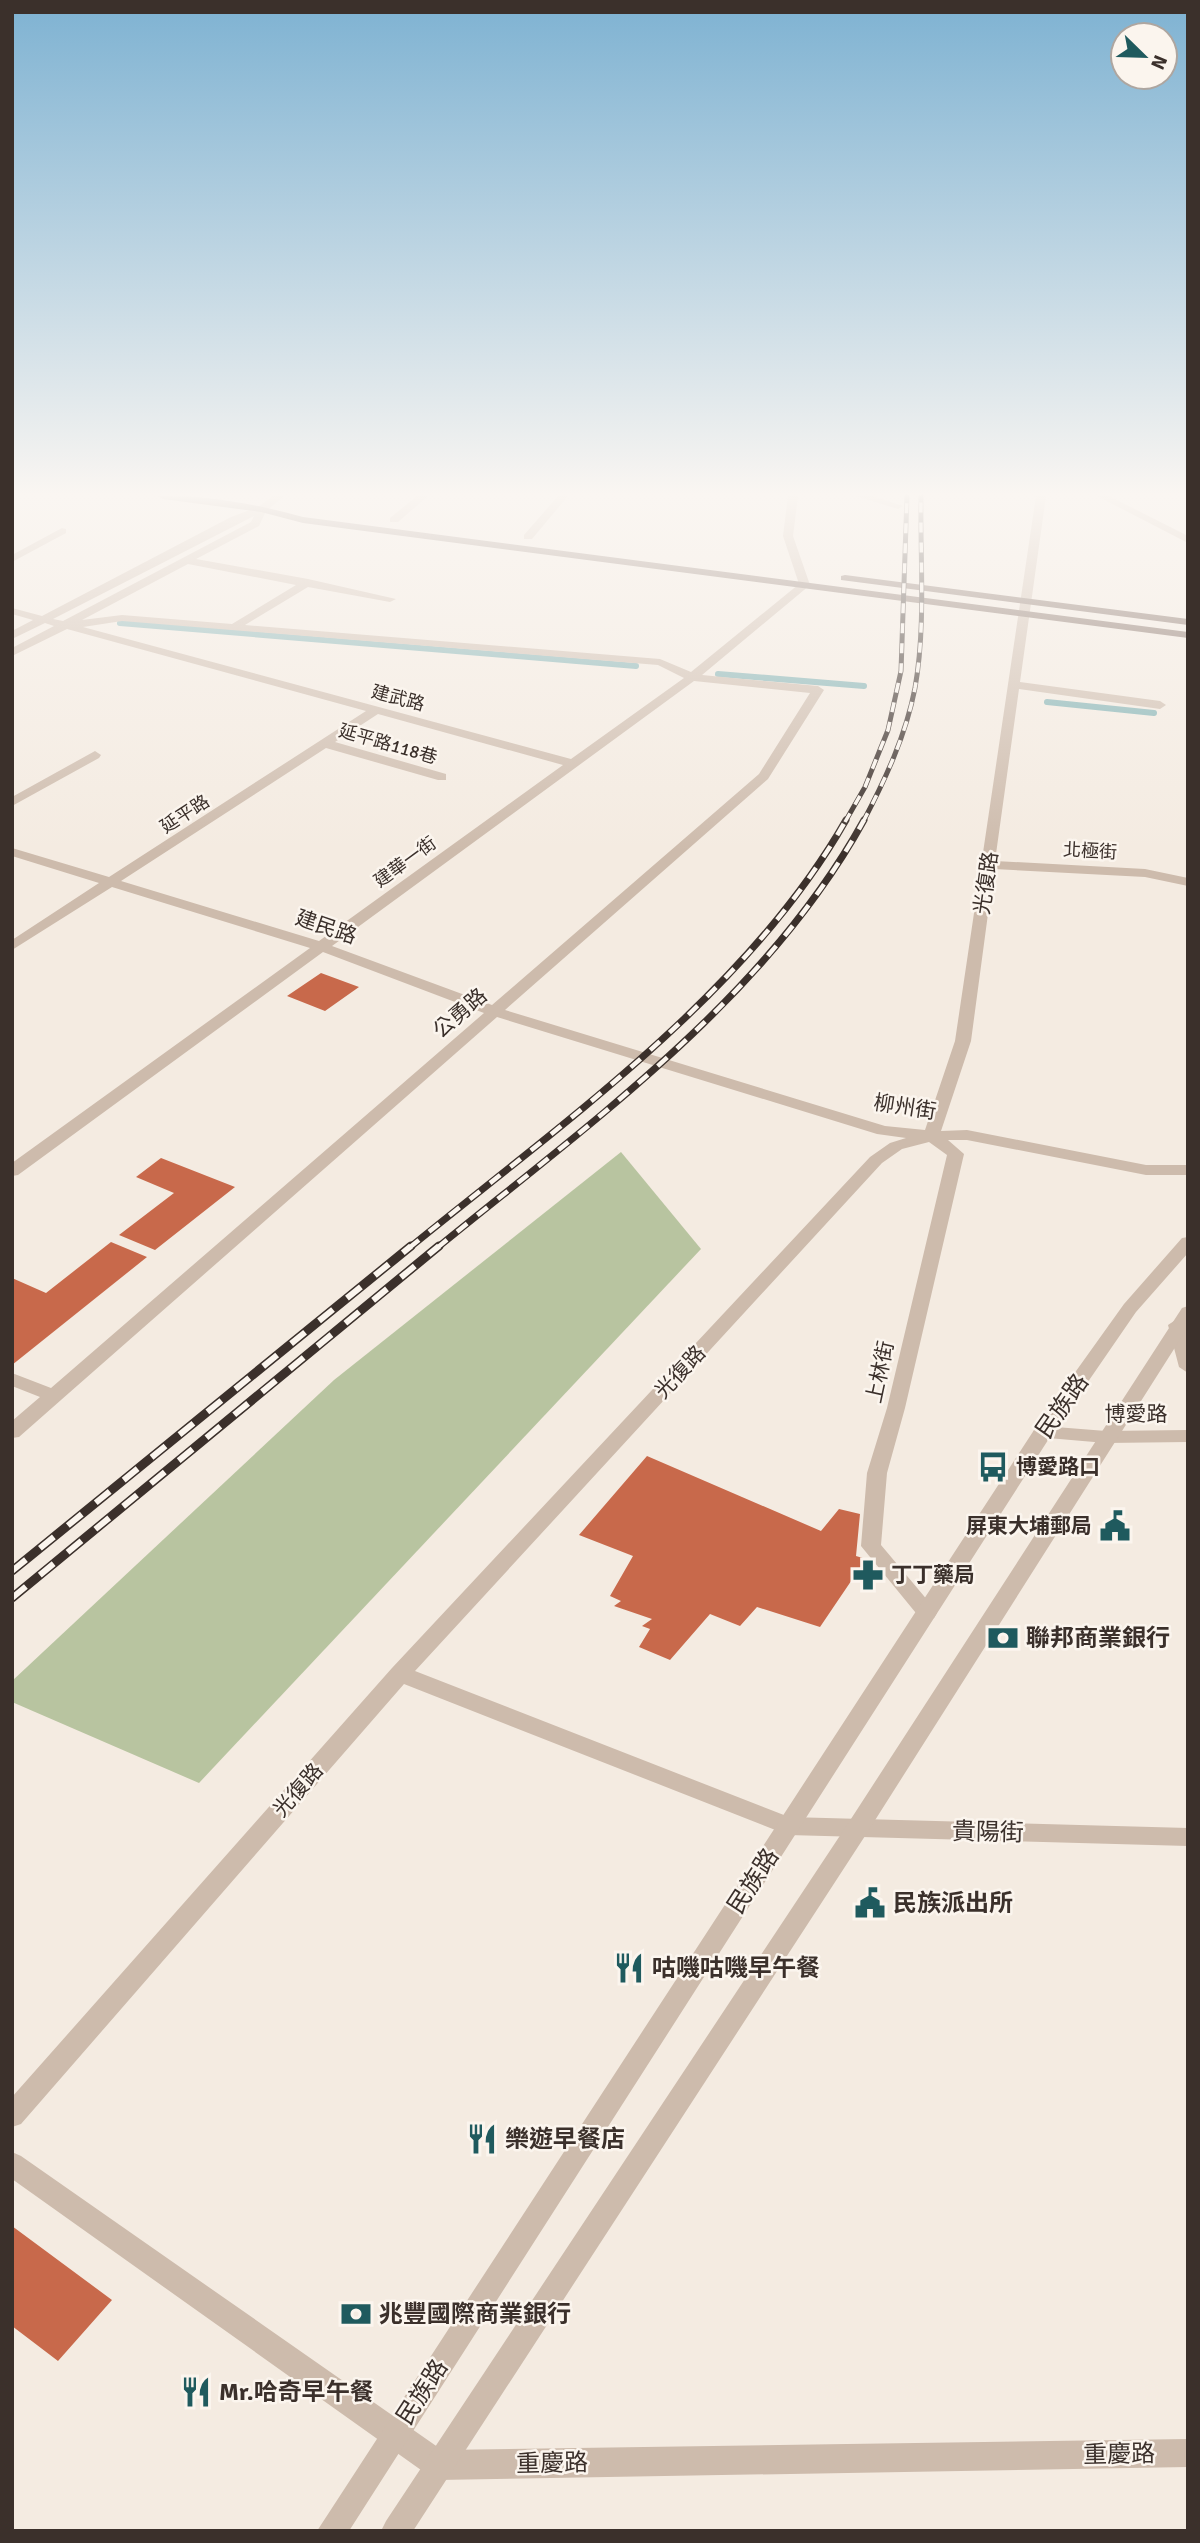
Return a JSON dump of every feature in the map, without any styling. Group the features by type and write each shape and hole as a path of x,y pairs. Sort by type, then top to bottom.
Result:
{"main road":[{"path":"1071,615 1188,635"},
{"path":"1109,615 1188,622"}],"street":[{"name":"建武路","path":"27,615 572,763"},
{"path":"16,631 52,615"},
{"path":"12,653 87,615"},
{"path":"236,626 255,615"},
{"name":"建華一街","path":"12,1171 692,677 759,615"},
{"name":"光復路","path":"12,2116 400,1674 876,1160 896,1146 931,1136 963,1041 1026,615"},
{"path":"66,626 122,618 236,626 660,662 692,677"},
{"path":"16,631 46,636"},
{"name":"公勇路","path":"12,1432 764,776 818,690 692,677"},
{"path":"1016,684 1160,705"},
{"name":"延平路","path":"12,946 376,710"},
{"name":"延平路118巷","path":"324,743 442,777"},
{"path":"12,802 96,755"},
{"name":"建民路","path":"12,852 322,947 496,1012 623,1051"},
{"name":"北極街","path":"988,865 1145,873 1188,882"},
{"name":"柳州街","path":"623,1051 883,1131 931,1136 967,1135 1146,1170 1188,1170"},
{"name":"上林街","path":"927,1613 871,1546 877,1473 896,1408 956,1154 931,1136"},
{"name":"民族路","path":"332,2531 1043,1433 1130,1308 1188,1242"},
{"path":"1182,1319 1188,1367"},
{"path":"396,2531 857,1829 1182,1319"},
{"path":"12,1379 54,1396"},
{"name":"博愛路","path":"1043,1433 1106,1437 1188,1436"},
{"name":"貴陽街","path":"400,1674 788,1826 1188,1837"},
{"path":"12,2164 438,2465"},
{"name":"重慶路","path":"438,2465 1188,2453"}],"green space":[{"path":"621,1152 701,1249 199,1783 12,1702 12,1681 334,1380"}],"building":[{"path":"321,973 359,987 325,1011 287,996"},
{"path":"161,1158 235,1187 155,1250 119,1235 174,1193 136,1177"},
{"path":"111,1242 147,1257 12,1365 12,1278 46,1293"},
{"path":"647,1456 821,1531 839,1509 860,1514 856,1556 866,1559 820,1627 757,1607 740,1626 710,1614 670,1660 639,1647 650,1629 642,1626 652,1619 614,1606 621,1601 610,1596 633,1556 579,1535"},
{"path":"12,2226 112,2300 58,2361 12,2326"}],"waterway":[{"path":"120,623 636,666"},
{"path":"718,674 864,686"},
{"path":"1047,702 1154,713"}],"railway":[{"path":"845,822 865,787 888,730 901,671 903,615"},
{"path":"864,820 894,757 906,723 915,688 921,615"},
{"path":"409,1248 588,1104 705,999 758,942 805,883 846,820"},
{"path":"437,1248 614,1104 672,1054 726,1000 778,944 824,884 864,820"},
{"path":"12,1571 411,1246"},
{"path":"12,1598 439,1246"}],"place":[{"name":"博愛路口","path":"993,1467"},
{"name":"屏東大埔郵局","path":"1115,1526"},
{"name":"丁丁藥局","path":"868,1575"},
{"name":"聯邦商業銀行","path":"1003,1638"},
{"name":"民族派出所","path":"870,1903"},
{"name":"咕嘰咕嘰早午餐","path":"629,1968"},
{"name":"樂遊早餐店","path":"482,2139"},
{"name":"兆豐國際商業銀行","path":"356,2314"},
{"name":"Mr.哈奇早午餐","path":"196,2392"}]}
